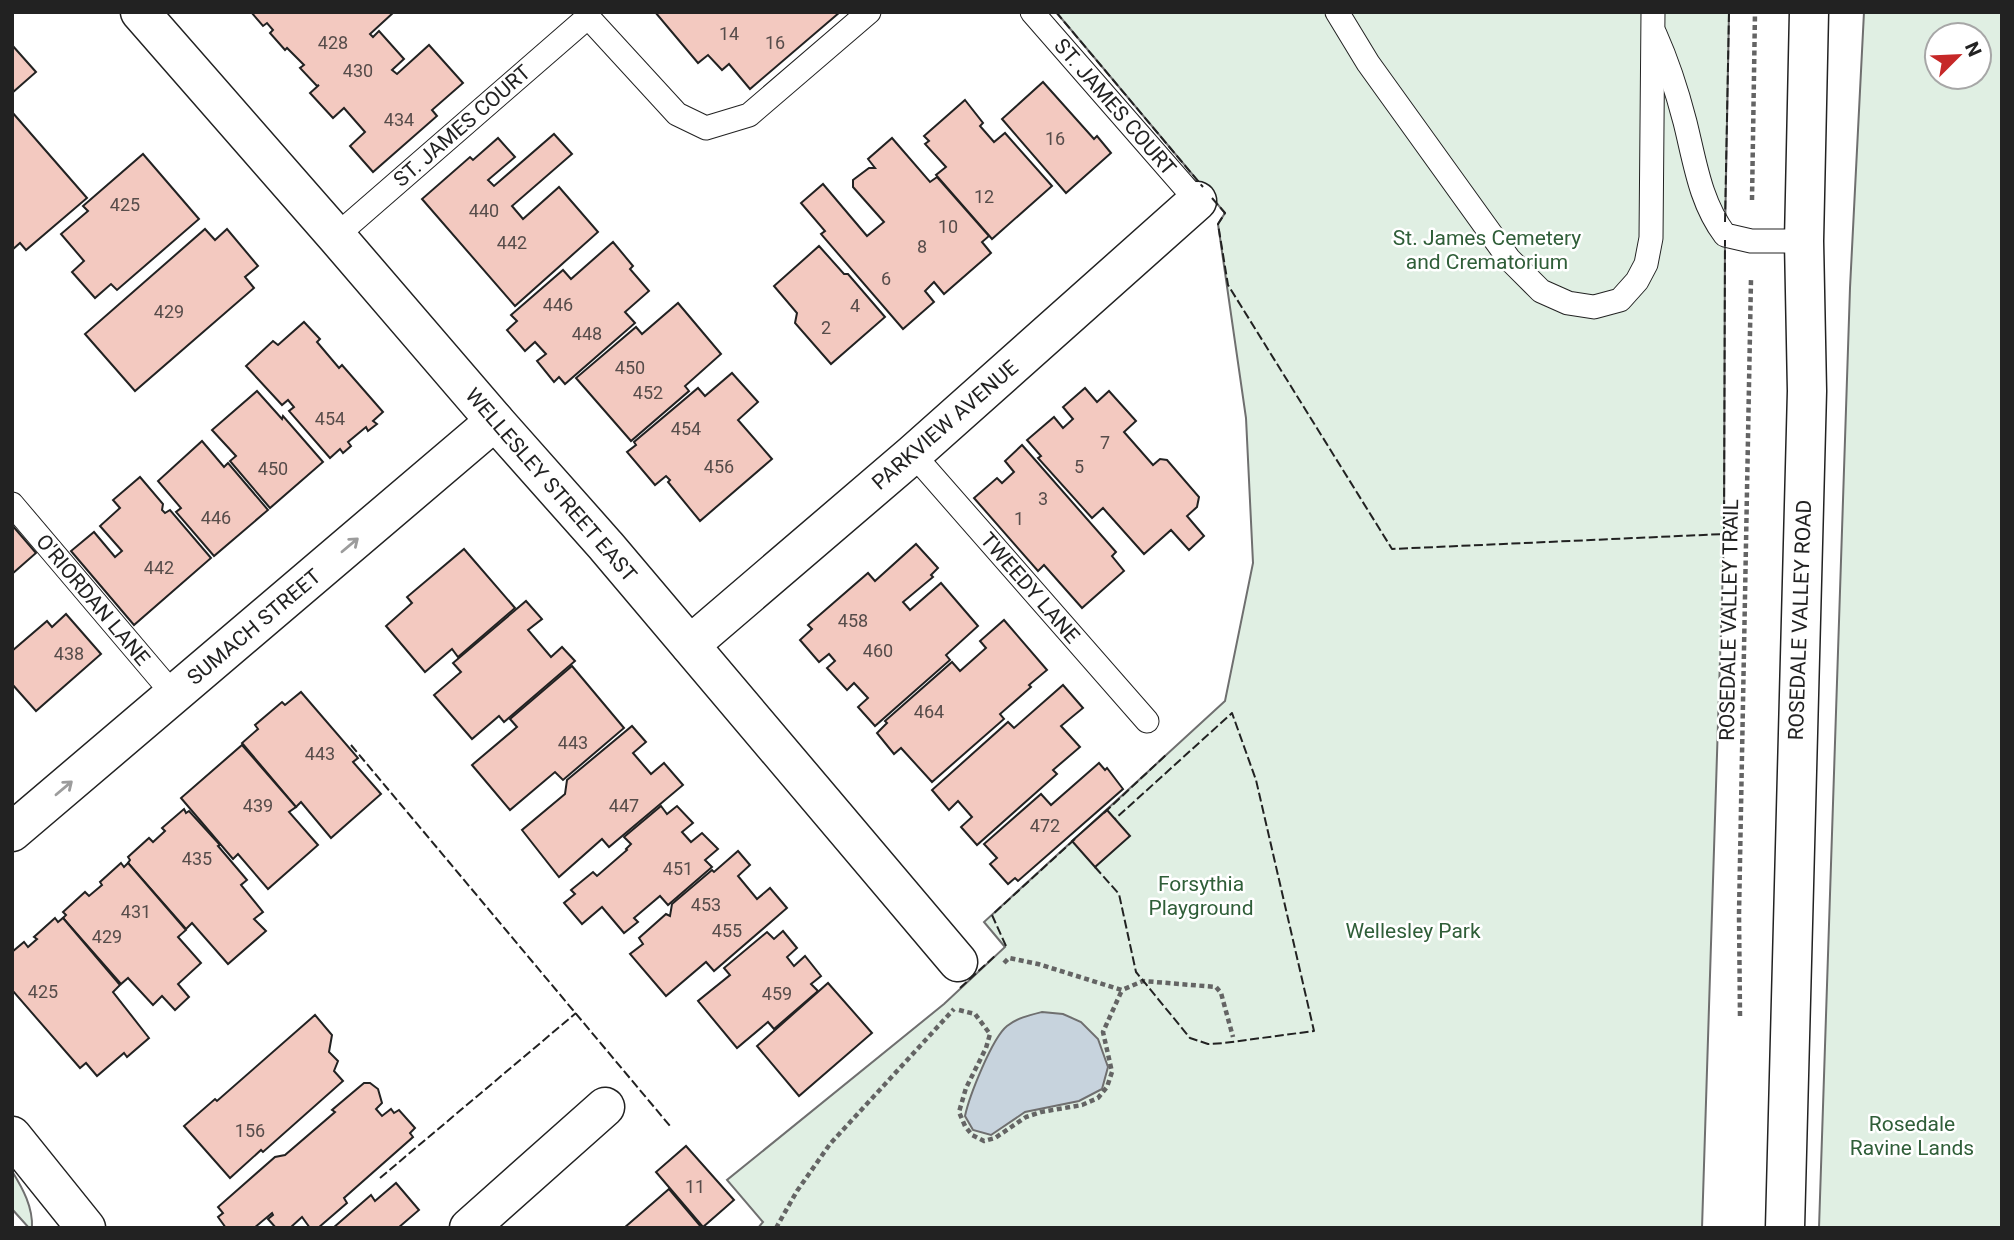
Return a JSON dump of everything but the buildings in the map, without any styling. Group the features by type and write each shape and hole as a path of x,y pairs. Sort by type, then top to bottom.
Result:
{"street":[{"name":"WELLESLEY STREET EAST","path":"140,12 606,546 958,962"},
{"name":"ROSEDALE VALLEY ROAD","path":"1785,1228 1807,391 1804,241 1810,12"},
{"name":"PARKVIEW AVENUE","path":"690,645 913,454 1197,201"},
{"name":"SUMACH STREET","path":"12,832 495,421"},
{"path":"469,1228 605,1108"},
{"path":"12,1136 86,1228"}],"lane":[{"name":"ST. JAMES COURT","path":"336,236 586,15 677,114 706,128 749,116 869,12"},
{"name":"ST. JAMES COURT","path":"1032,12 1197,201"},
{"path":"1337,12 1368,63 1509,259 1541,291 1568,303 1594,307 1620,300 1637,281 1646,264 1651,237 1652,20"},
{"path":"1652,20 1669,65 1696,176 1713,219 1725,235 1751,241 1804,241"},
{"name":"TWEEDY LANE","path":"913,454 1147,721"},
{"name":"O'RIORDAN LANE","path":"12,504 174,695"}],"path":[{"name":"ROSEDALE VALLEY TRAIL","path":"1740,1022 1739,914 1755,12"},
{"path":"1009,958 1038,964 1122,990 1143,981 1216,987 1221,993 1233,1037"},
{"path":"776,1228 797,1191 830,1144 954,1009 975,1014 990,1034 966,1088 960,1112 972,1135 984,1141 995,1138 1027,1117 1082,1105 1098,1098 1107,1087 1112,1072 1103,1032 1122,990"}],"green space":[{"name":"Wellesley Park","path":"1056,12 1729,12 1724,534 1702,1228 758,1228 763,1222 727,1180 944,1004 1005,947 984,922 1225,701 1253,563 1246,418 1218,224 1225,213"},
{"name":"Rosedale Ravine Lands","path":"1864,12 2002,12 2002,1228 1819,1228 1850,288"},
{"path":"12,1171 29,1205 32,1228 12,1209"}],"shaded area":[{"path":"1042,1012 1063,1014 1081,1022 1098,1039 1108,1067 1102,1089 1079,1101 1025,1112 991,1135 973,1130 965,1116 976,1082 995,1042 1011,1023"}],"fence":[{"path":"1056,12 1203,187"},
{"path":"1725,222 1729,12"},
{"path":"1212,198 1225,213 1218,224 1228,285 1392,549 1724,534 1725,240"},
{"path":"1095,867 1119,894 1136,972 1190,1038 1208,1044 1314,1031 1256,780 1232,713 1115,819"},
{"path":"351,745 670,1126"},
{"path":"1104,813 1167,754"},
{"path":"1006,946 992,915 1075,839"},
{"path":"960,988 996,955"},
{"path":"380,1178 576,1013"}],"park label":[{"name":"St. James Cemetery and Crematorium","path":"1487,250"},
{"name":"Forsythia Playground","path":"1201,896"}]}
